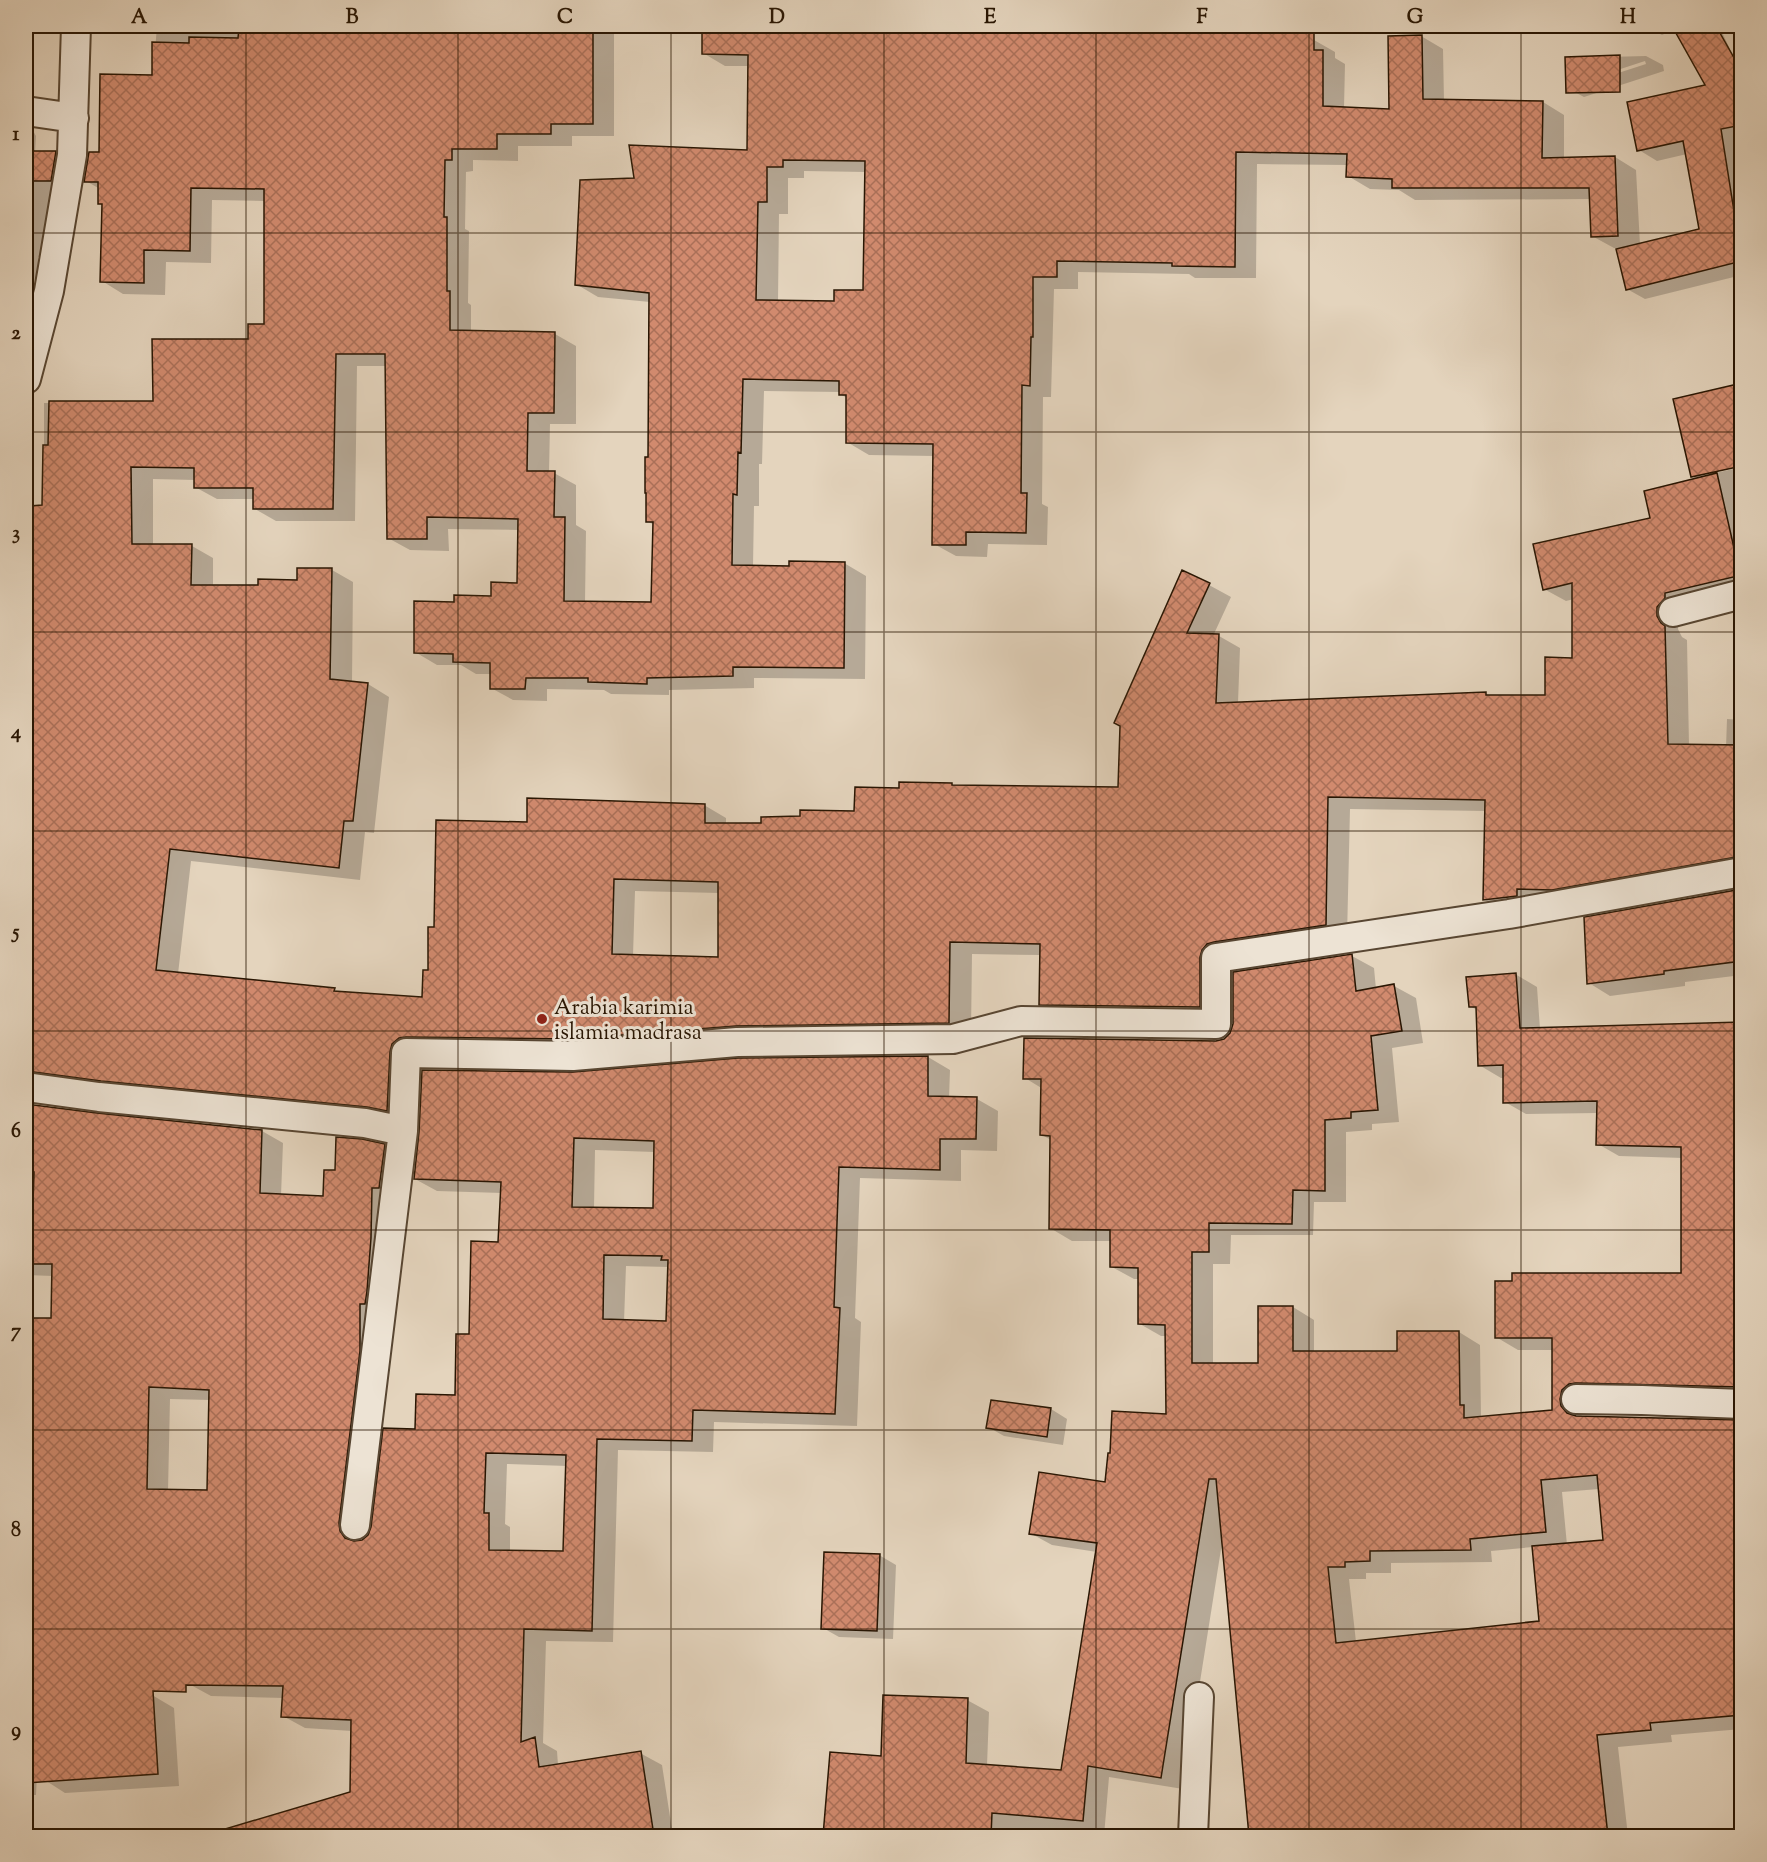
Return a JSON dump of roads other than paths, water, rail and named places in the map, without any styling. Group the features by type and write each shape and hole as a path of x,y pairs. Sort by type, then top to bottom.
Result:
{"street":[{"path":"26,379 50,291 72,155 76,26"},
{"path":"26,111 74,118"},
{"path":"1673,612 1742,594"},
{"path":"355,1525 403,1131 406,1053 573,1056 737,1041 953,1039 1021,1021 1216,1024 1216,958 1509,914 1742,872"},
{"path":"26,1087 110,1099 365,1123 403,1131"},
{"path":"1576,1399 1742,1404"},
{"path":"1193,1836 1199,1697"}],"place":[{"name":"Arabia karimia islamia madrasa","path":"542,1019"}]}
